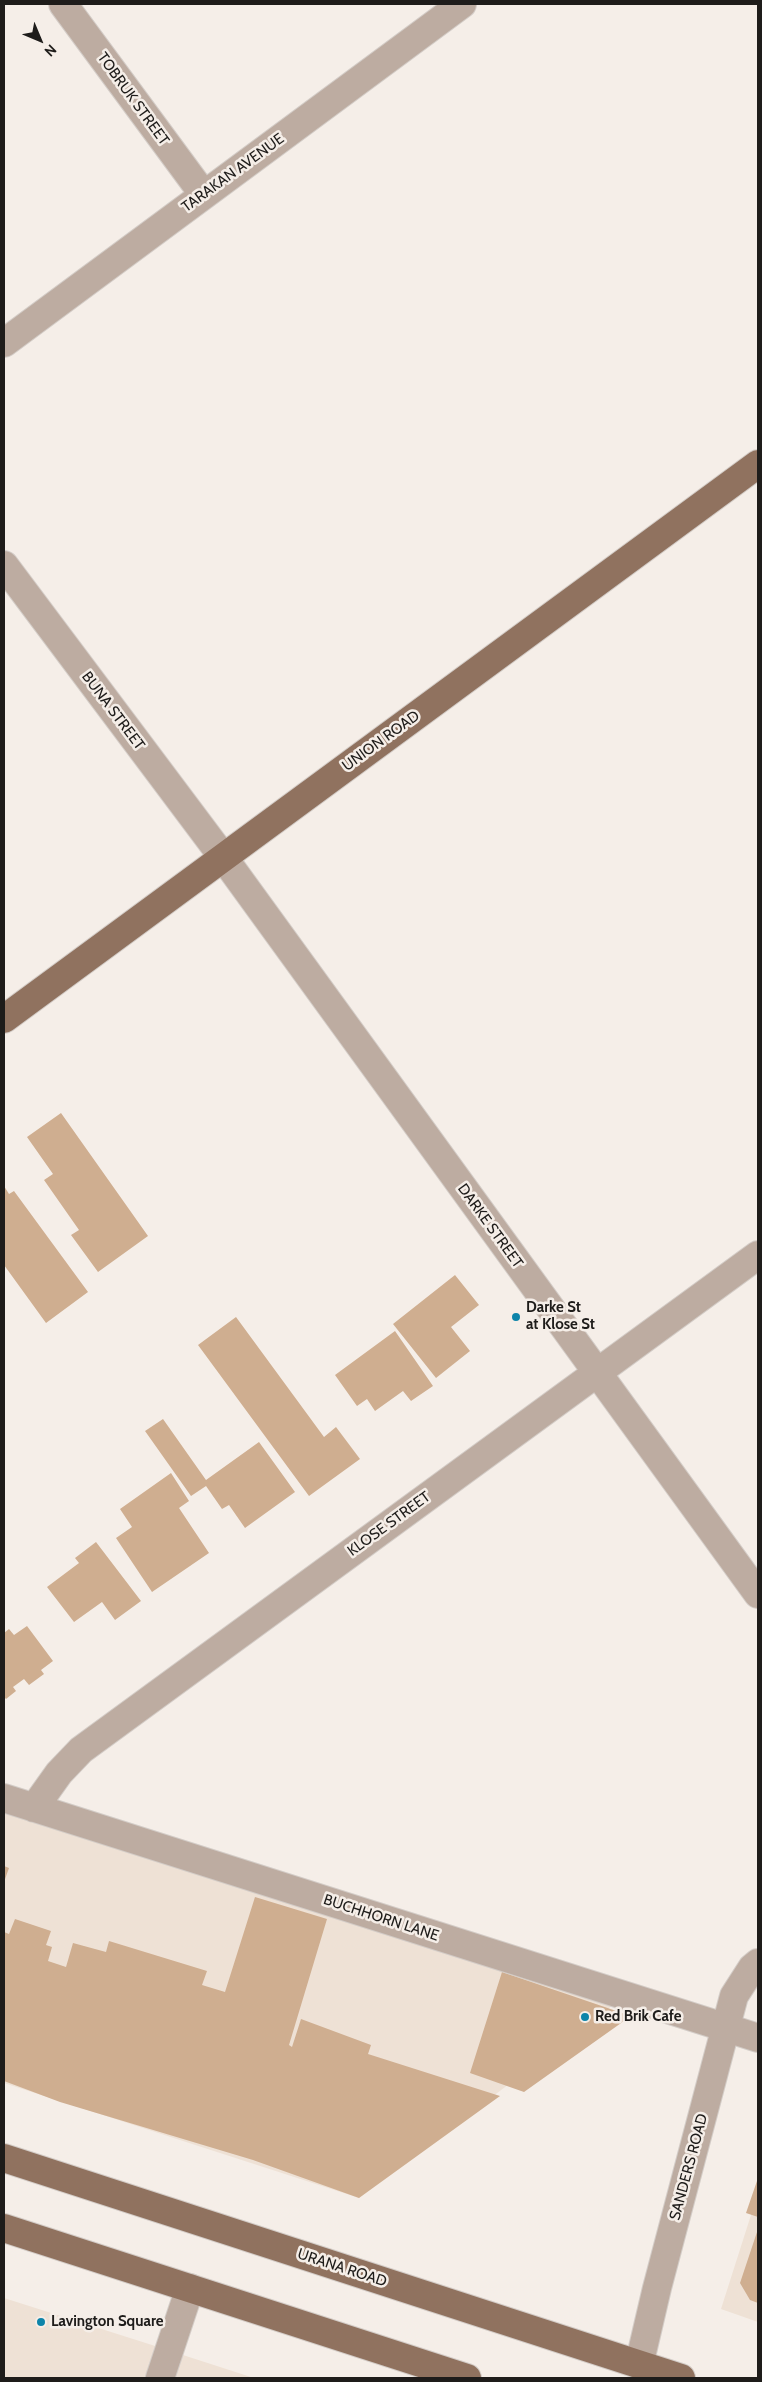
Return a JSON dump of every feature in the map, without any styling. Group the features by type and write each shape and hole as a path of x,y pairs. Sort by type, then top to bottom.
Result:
{"main road":[{"name":"UNION ROAD","path":"4,1019 758,464"},
{"name":"URANA ROAD","path":"4,2158 638,2372 681,2378"},
{"path":"4,2228 467,2378"}],"street":[{"name":"TOBRUK STREET","path":"63,4 204,195"},
{"name":"TARAKAN AVENUE","path":"4,343 462,4"},
{"name":"BUNA STREET","path":"4,565 223,857"},
{"name":"DARKE STREET","path":"223,857 758,1594"},
{"name":"KLOSE STREET","path":"34,1808 59,1773 81,1750 758,1255"},
{"name":"BUCHHORN LANE","path":"4,1798 758,2038"},
{"name":"SANDERS ROAD","path":"638,2372 734,1996 752,1968 758,1963"},
{"path":"160,2378 190,2288"}],"shaded area":[{"path":"4,1811 613,2005 359,2198 4,2083"},
{"path":"758,2193 758,2322 721,2309"},
{"name":"Lavington Square","path":"4,2298 152,2345 254,2378 4,2378"}],"building":[{"path":"61,1113 148,1236 98,1272 71,1235 79,1230 44,1180 53,1174 27,1137"},
{"path":"4,1186 9,1194 14,1191 88,1292 46,1323 4,1265"},
{"path":"455,1275 479,1305 451,1327 470,1351 436,1378 393,1324"},
{"path":"236,1317 324,1437 336,1427 360,1459 309,1496 198,1345"},
{"path":"395,1331 433,1386 411,1401 403,1391 375,1411 367,1399 357,1406 335,1375"},
{"path":"163,1419 206,1480 259,1442 295,1492 245,1528 229,1505 222,1509 206,1486 191,1496 145,1431"},
{"path":"171,1473 189,1501 179,1508 209,1553 152,1592 116,1538 132,1527 120,1509"},
{"path":"96,1542 141,1601 115,1620 102,1602 74,1622 47,1587 79,1563 75,1558"},
{"path":"27,1626 53,1661 41,1670 44,1674 29,1685 24,1679 13,1687 16,1691 6,1699 4,1697 4,1633 9,1629 14,1635"},
{"path":"4,1866 9,1868 4,1882"},
{"path":"255,1897 327,1919 289,2045 292,2047 301,2019 371,2045 368,2054 500,2096 359,2198 253,2160 60,2102 4,2081 4,1932 9,1934 15,1919 51,1931 46,1945 52,1947 48,1961 66,1967 73,1943 106,1952 109,1941 207,1971 202,1985 225,1992"},
{"path":"502,1972 631,2016 524,2092 470,2073"},
{"path":"758,2178 758,2217 746,2213"},
{"path":"758,2229 758,2303 750,2300 740,2283"}],"place":[{"name":"Darke St at Klose St","path":"516,1317"},
{"name":"Red Brik Cafe","path":"585,2017"},
{"name":"Lavington Square","path":"41,2322"}]}
